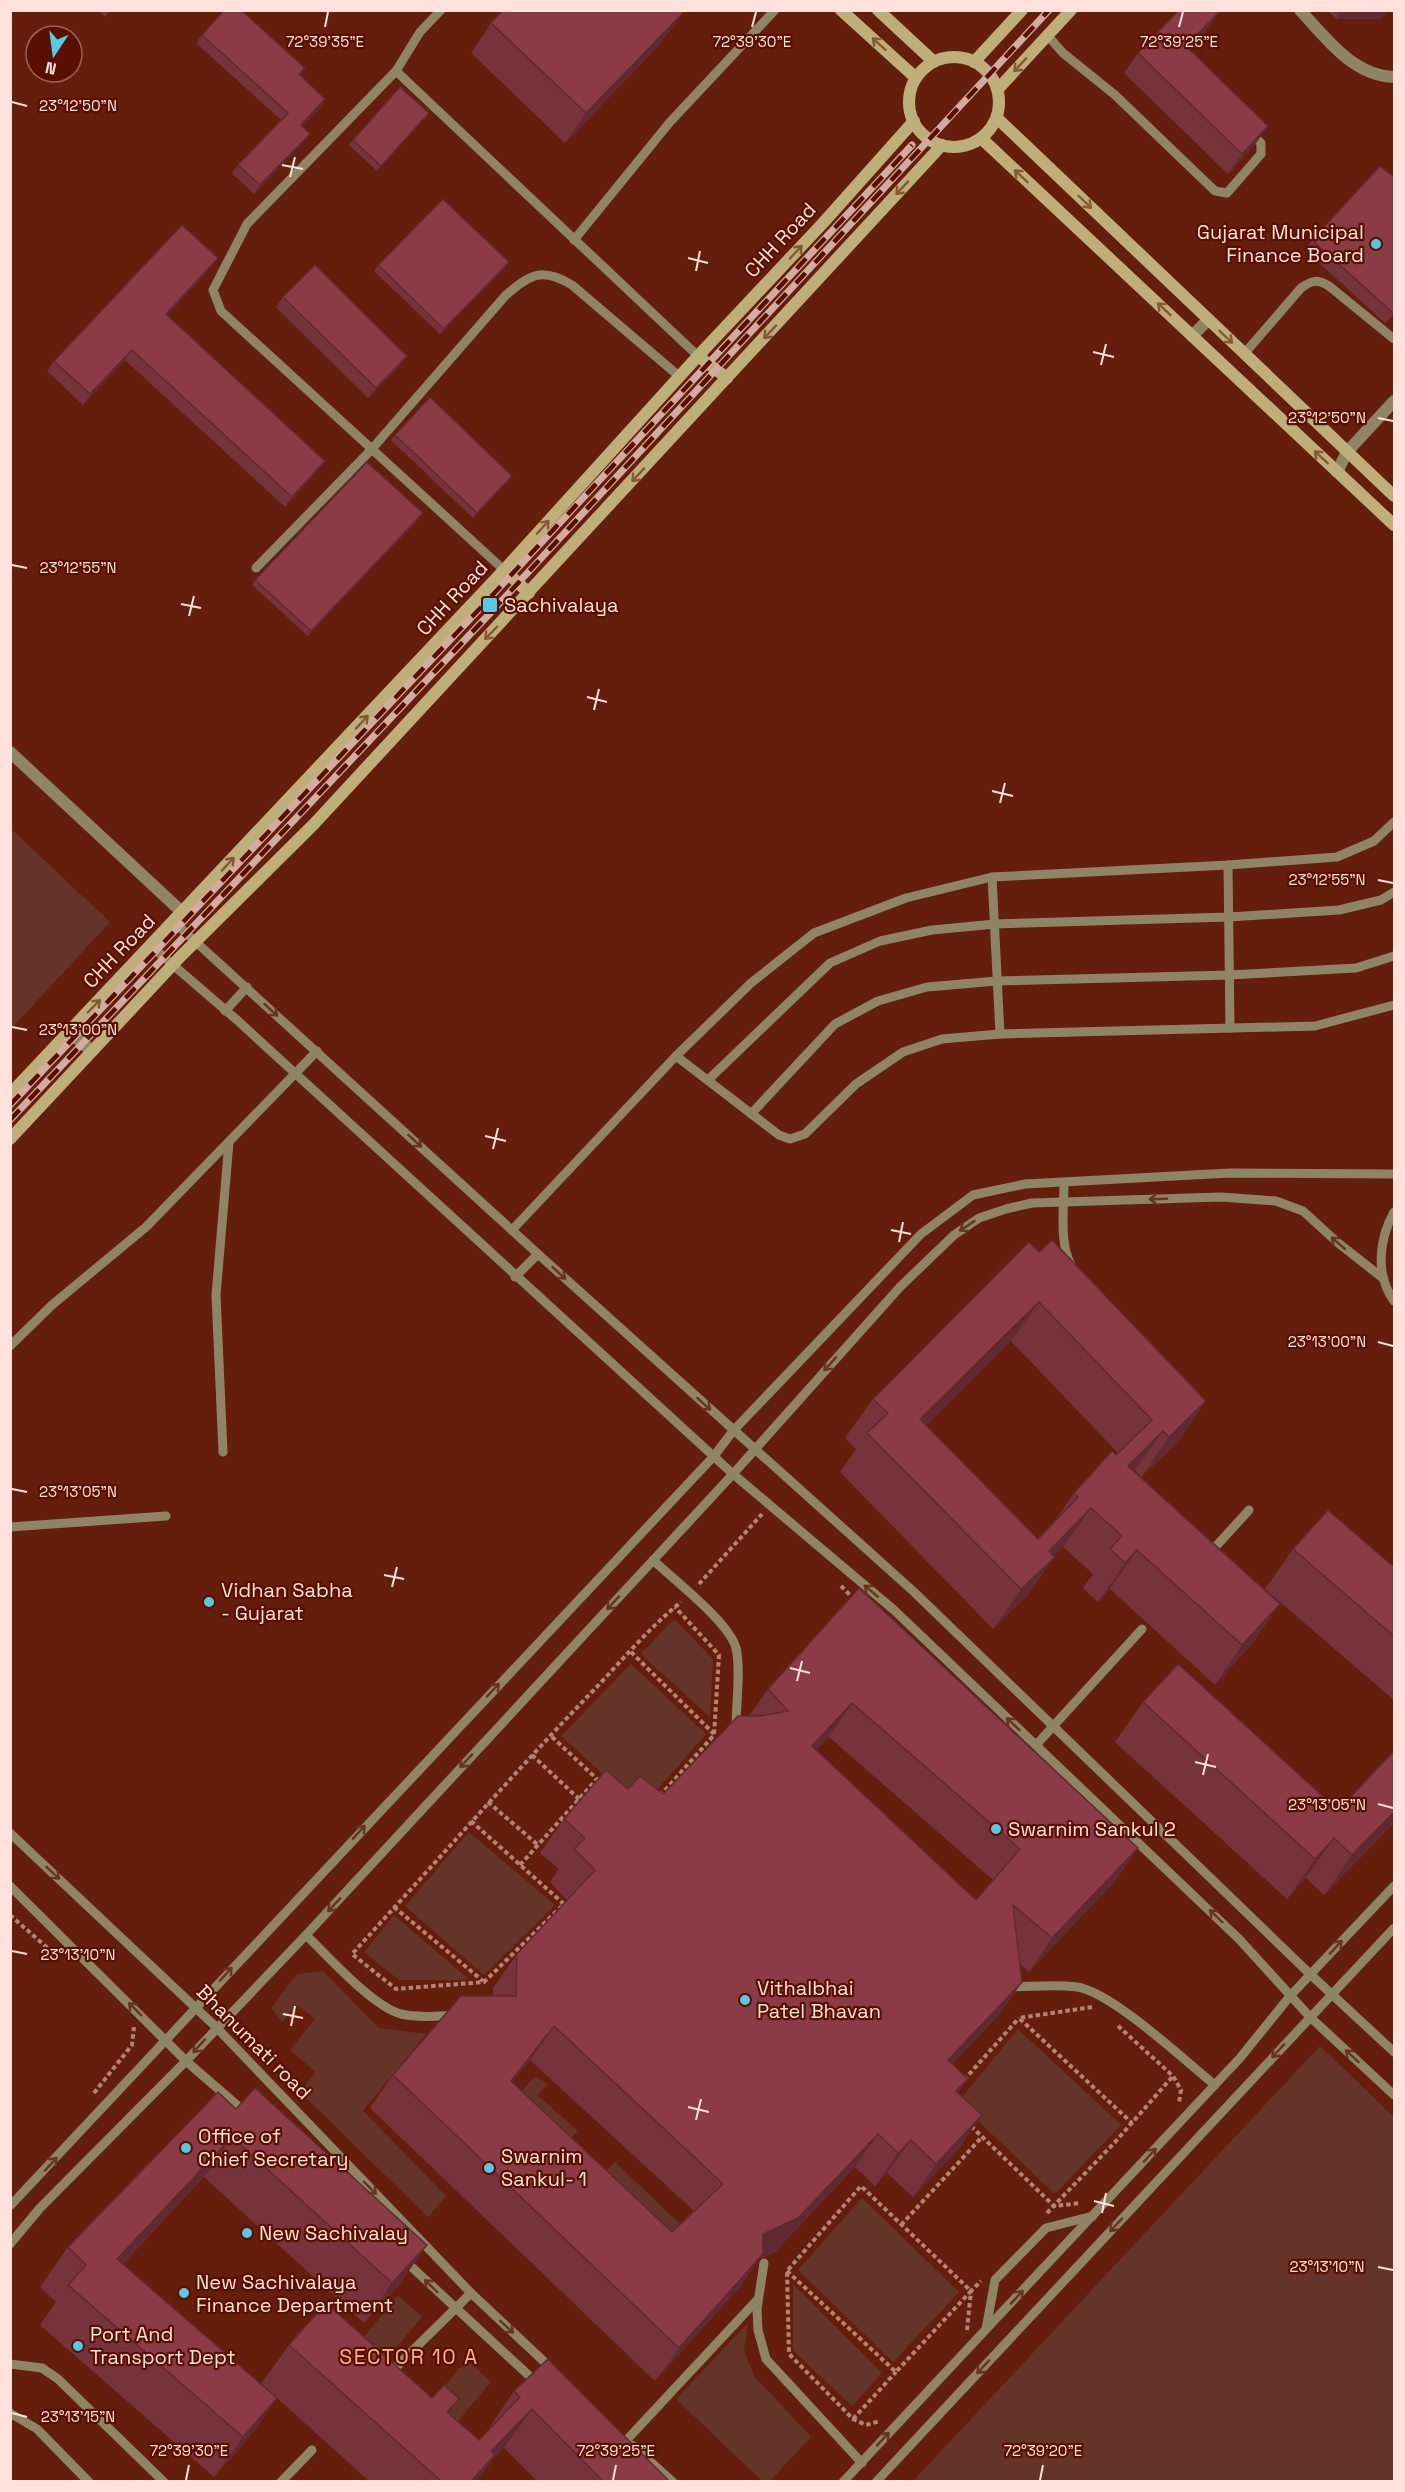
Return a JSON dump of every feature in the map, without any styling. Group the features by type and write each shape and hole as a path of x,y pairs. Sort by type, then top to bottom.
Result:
{"street":[{"path":"841,10 916,78"},
{"path":"878,10 934,62"},
{"path":"974,62 1022,10"},
{"path":"998,89 1071,10"},
{"path":"1300,10 1346,58 1366,71 1395,77"},
{"path":"954,57 974,62 989,73 998,89 997,118 981,138 963,147 942,145 930,140 914,121 909,99 916,78 934,62 954,57"},
{"path":"997,118 1395,496"},
{"name":"CHH Road","path":"10,1094 504,570 914,121"},
{"path":"981,138 1395,525"},
{"path":"10,1139 172,966 314,824 942,145"},
{"path":"1192,336 1208,320"},
{"path":"698,356 727,378"},
{"path":"1337,472 1347,452 1395,401"},
{"path":"504,570 529,593"},
{"path":"10,752 183,913"},
{"path":"69,1032 92,1052"}],"lane":[{"path":"441,10 420,32 396,71 247,224 213,290 221,311 370,450 504,570"},
{"path":"574,240 670,122 775,10"},
{"path":"1048,36 1063,53 1115,95 1215,192 1227,194 1261,154 1261,143 1245,128"},
{"path":"396,71 698,356"},
{"path":"256,568 370,450 506,295 526,278 541,274 557,276 572,285 680,377"},
{"path":"1244,354 1301,288 1313,281 1320,281 1329,286 1395,339"},
{"path":"512,1230 676,1056 752,982 814,933 906,898 992,877 1337,857 1374,841 1395,822"},
{"path":"1228,865 1230,1028"},
{"path":"992,877 1000,1034"},
{"path":"708,1080 830,963 880,941 932,930 995,924 1229,917 1339,910 1381,900 1395,892"},
{"path":"174,922 733,1431 913,1591 1310,1974 1395,2052"},
{"path":"151,946 295,1074 515,1278 733,1474 894,1610 1239,1939 1310,2017 1395,2096"},
{"path":"751,1114 835,1024 878,1001 927,987 997,981 1230,975 1356,968 1395,956"},
{"path":"225,1011 247,987"},
{"path":"676,1056 779,1135 790,1139 805,1134 856,1084 903,1052 942,1039 1000,1034 1315,1026 1395,1005"},
{"path":"10,1346 52,1305 146,1227 317,1051"},
{"path":"223,1452 216,1295 230,1142"},
{"path":"10,2206 714,1456 733,1431 921,1234 948,1212 973,1195 1025,1184 1230,1173 1395,1174"},
{"path":"1064,1183 1066,1256 1077,1273"},
{"path":"10,2244 40,2208 186,2061 306,1935 733,1474 900,1287 954,1235 979,1218 1032,1203 1221,1197 1276,1201 1304,1211 1337,1242 1384,1279"},
{"path":"1395,1212 1387,1226 1381,1250 1384,1279 1395,1301"},
{"path":"515,1278 538,1254"},
{"path":"1203,1561 1249,1510"},
{"path":"10,1527 166,1516"},
{"path":"653,1560 728,1631 736,1648 738,1662 735,1740"},
{"path":"1036,1745 1142,1629"},
{"path":"974,1686 975,1703"},
{"path":"1044,1771 1066,1774"},
{"name":"Bhanumati road","path":"12,1837 216,2027 471,2293 558,2374"},
{"path":"10,1886 186,2061 254,2120"},
{"path":"843,2481 1215,2085 1290,1996 1395,1886"},
{"path":"876,2481 1395,1928"},
{"path":"306,1935 383,2006 400,2014 472,2015"},
{"path":"1004,1987 1077,1987 1098,1993 1134,2019 1215,2085"},
{"path":"986,2329 995,2280 1046,2228 1092,2216"},
{"path":"397,2254 544,2389"},
{"path":"764,2263 758,2330 766,2359 862,2463"},
{"path":"380,2383 471,2293"},
{"path":"615,2453 759,2299"},
{"path":"10,2364 42,2368 58,2379 164,2481"},
{"path":"10,2413 37,2429 89,2481"},
{"path":"618,2432 673,2481"},
{"path":"281,2481 312,2450"}],"path":[{"path":"471,1821 564,1904 484,1982 396,1989 352,1954 394,1907 488,1802 690,1594 764,1512"},
{"path":"832,1578 858,1603"},
{"path":"655,1800 714,1735 719,1655 675,1607"},
{"path":"632,1652 714,1735"},
{"path":"550,1736 606,1786"},
{"path":"532,1755 579,1799"},
{"path":"520,1865 597,1779"},
{"path":"488,1802 538,1845"},
{"path":"394,1907 484,1982"},
{"path":"10,1915 62,1960"},
{"path":"960,2084 1019,2018 1098,2007"},
{"path":"1019,2018 1132,2123"},
{"path":"93,2094 132,2045 134,2026 127,2019"},
{"path":"1046,2214 1173,2076 1112,2021"},
{"path":"967,2122 1054,2206"},
{"path":"901,2225 982,2137"},
{"path":"971,2292 861,2186 786,2271 789,2354 853,2419 986,2276"},
{"path":"786,2271 896,2372"}],"shaded area":[{"path":"10,828 110,922 11,1029 10,1029"},
{"path":"674,1619 713,1659 710,1717 641,1654"},
{"path":"631,1664 706,1734 641,1808 561,1736"},
{"path":"469,1832 555,1905 484,1975 405,1906"},
{"path":"394,1915 467,1980 399,1980 364,1952"},
{"path":"323,1971 379,2028 426,2034 363,2111 446,2196 428,2217 300,2092 316,2072 290,2050 315,2019 297,2005 282,2022 271,2008 297,1974"},
{"path":"1018,2029 1121,2125 1055,2194 958,2102"},
{"path":"1320,2046 1394,2117 1394,2481 913,2481"},
{"path":"535,2076 548,2084 537,2095 578,2131 555,2154 591,2186 615,2162 680,2224 651,2258 498,2117"},
{"path":"862,2198 959,2292 893,2362 798,2270"},
{"path":"793,2284 882,2373 852,2406 793,2350"},
{"path":"398,2296 422,2317 377,2370 353,2350"},
{"path":"748,2323 744,2350 754,2376 811,2437 770,2481 762,2481 676,2399"},
{"path":"467,2360 491,2382 447,2434 421,2413"}],"building":[{"path":"224,10 241,10 305,68 299,74 325,99 301,125 310,134 260,185 238,165 288,113 202,35"},
{"path":"503,10 681,10 683,13 586,113 491,23"},
{"path":"1179,10 1217,10 1219,12 1186,46 1268,126 1242,154 1138,53"},
{"path":"400,87 429,113 381,166 353,140"},
{"path":"1380,166 1395,178 1395,311 1393,313 1312,240"},
{"path":"443,199 509,262 444,329 378,265"},
{"path":"182,225 218,258 166,314 325,461 292,497 132,350 90,394 54,361"},
{"path":"315,265 407,356 376,388 283,297"},
{"path":"430,397 512,476 477,513 395,435"},
{"path":"367,462 423,513 311,631 255,580"},
{"path":"1052,1240 1206,1401 1169,1437 1163,1431 1128,1466 1280,1604 1242,1645 1137,1550 1125,1563 1110,1549 1122,1536 1091,1508 1049,1551 1055,1557 1021,1589 867,1433 888,1413 873,1399 1029,1242 1039,1252","holes":["1039,1302 1152,1420 1116,1455 1112,1451 1074,1493 1078,1497 1038,1539 920,1419"]},
{"path":"1328,1510 1395,1568 1395,1637 1293,1549"},
{"path":"859,1588 1138,1848 1052,1938 1013,1905 1022,1982 948,2060 968,2079 956,2091 982,2115 936,2164 911,2140 898,2153 878,2134 798,2218 763,2234 763,2254 679,2348 393,2075 461,1996 516,1996 517,1954 595,1870 574,1849 585,1838 564,1819 606,1770 628,1789 640,1776 663,1794 738,1716 760,1716 788,1711 768,1689","holes":["852,1703 1020,1849 976,1900 812,1746","554,2026 723,2184 672,2232 511,2081"]},
{"path":"1178,1664 1338,1810 1395,1750 1395,1811 1352,1855 1334,1838 1315,1859 1143,1702"},
{"path":"255,2088 427,2245 392,2283 232,2137 117,2259 277,2398 243,2437 68,2285 86,2265 68,2247 218,2092 236,2109"},
{"path":"326,2303 432,2398 444,2385 459,2399 447,2412 479,2440 520,2397 514,2391 548,2359 669,2481 603,2481 532,2409 491,2451 495,2455 471,2481 441,2481 289,2345"}],"railway":[{"path":"10,1120 495,608 1049,10"},
{"path":"10,1105 485,603 912,145"}],"place":[{"name":"Gujarat Municipal Finance Board","path":"1376,244"},
{"name":"Sachivalaya","path":"490,605"},
{"name":"Vidhan Sabha - Gujarat","path":"209,1602"},
{"name":"Swarnim Sankul 2","path":"996,1829"},
{"name":"Vithalbhai Patel Bhavan","path":"745,2000"},
{"name":"Office of Chief Secretary","path":"186,2148"},
{"name":"Swarnim Sankul- 1","path":"489,2168"},
{"name":"New Sachivalay","path":"247,2233"},
{"name":"New Sachivalaya Finance Department","path":"184,2293"},
{"name":"Port And Transport Dept","path":"78,2346"}],"district":[{"name":"SECTOR 10 A","path":"409,2357"}]}
